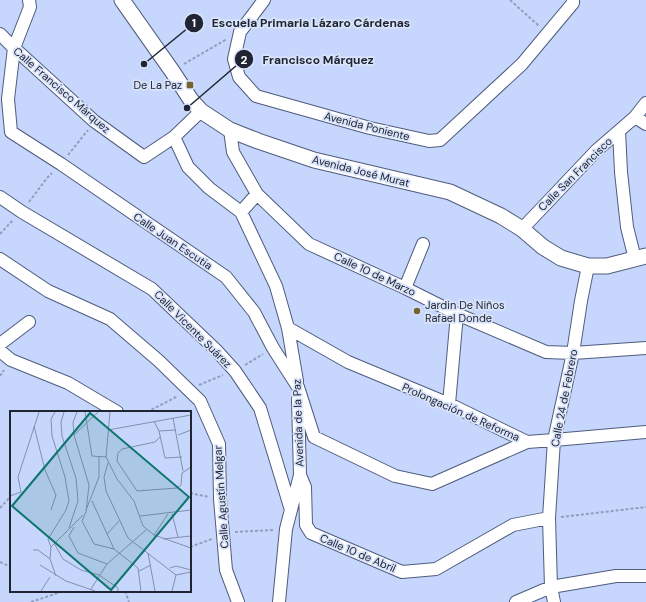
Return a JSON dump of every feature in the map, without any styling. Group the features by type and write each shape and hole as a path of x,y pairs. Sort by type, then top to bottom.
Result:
{"street":[{"path":"11,132 8,99 14,48 30,7 29,0"},
{"path":"240,32 264,0"},
{"name":"Avenida Poniente","path":"240,32 234,59 239,77 256,96 370,128 429,141 440,140 522,64 573,0"},
{"name":"Avenida José Murat","path":"124,1 191,100 201,111 230,130 314,160 450,192 501,216 522,229 543,247 560,258 588,266 607,266 641,257"},
{"name":"Calle Francisco Márquez","path":"0,34 94,121 144,157 174,136 201,111"},
{"name":"Calle San Francisco","path":"522,229 597,150 636,117 646,103"},
{"path":"636,117 646,124"},
{"name":"Calle Juan Escutia","path":"0,124 226,277 254,312 273,348 298,387"},
{"name":"Calle 10 de Marzo","path":"230,130 233,152 257,194 309,244 405,288 457,314 546,352 573,353 646,348"},
{"path":"619,131 621,172 627,227 641,257"},
{"name":"Avenida de la Paz","path":"174,136 188,167 209,188 241,212 276,286 288,328 298,387 300,475 286,530 279,602"},
{"path":"241,212 257,194"},
{"name":"Calle Vicente Suárez","path":"0,197 22,212 152,288 216,350 235,371 260,408 291,511"},
{"path":"405,288 423,244"},
{"name":"Calle Agustín Melgar","path":"0,259 48,291 110,320 160,361 200,401 218,444 220,499 226,570 238,602"},
{"name":"Calle 24 de Febrero","path":"554,602 551,587 550,518 554,440 573,353 588,266"},
{"path":"449,404 457,314"},
{"path":"0,344 29,322"},
{"name":"Prolongación de Reforma","path":"288,328 348,362 449,404 527,442 646,432"},
{"path":"0,351 11,360 68,383 115,411"},
{"path":"298,387 314,437 395,476 432,484 527,442"},
{"name":"Calle 10 de Abril","path":"300,475 305,487 306,525 311,533 402,572 436,569 513,525 550,518"},
{"path":"516,602 551,587 616,576 646,576"}],"path":[{"path":"510,0 548,33"},
{"path":"172,71 240,32"},
{"path":"0,234 10,222 22,212 47,178 61,164 94,121"},
{"path":"235,371 273,348"},
{"path":"191,494 220,499"},
{"path":"0,508 10,497"},
{"path":"550,518 646,507"},
{"path":"191,547 232,532 286,530"},
{"path":"0,562 10,567"},
{"path":"31,602 61,592"},
{"path":"125,592 129,602"}],"place":[{"name":"Escuela Primaria Lázaro Cárdenas","path":"144,64"},
{"name":"De La Paz","path":"190,85"},
{"name":"Francisco Márquez","path":"187,108"},
{"name":"Jardin De Niños Rafael Donde","path":"417,311"}]}
